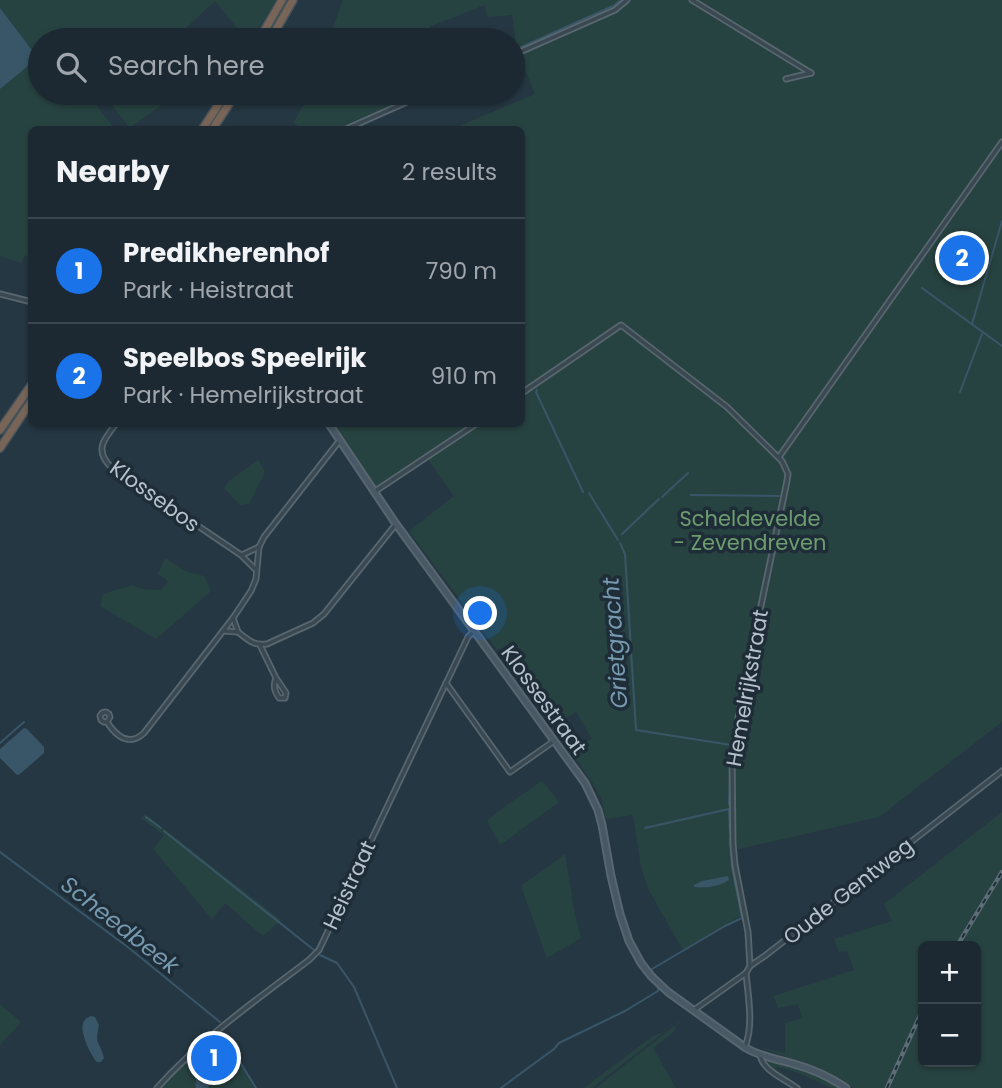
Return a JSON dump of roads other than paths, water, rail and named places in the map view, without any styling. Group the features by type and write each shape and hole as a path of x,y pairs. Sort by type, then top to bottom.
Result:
{"highway":[{"path":"265,28 282,0"},
{"path":"277,28 293,0"},
{"path":"205,126 218,105"},
{"path":"215,126 228,105"},
{"path":"0,430 28,390"},
{"path":"0,448 28,406"}],"street":[{"path":"525,50 615,10 627,0"},
{"path":"691,0 811,74 786,79"},
{"path":"353,126 400,105"},
{"path":"525,391 621,325 727,407 779,457 1002,142"},
{"path":"0,294 28,301"},
{"name":"Klossebos","path":"114,427 102,445 105,461 241,555 256,570"},
{"name":"Klossestraat","path":"331,427 396,524 585,783 598,810 615,897 629,941 641,963 659,984 744,1047 760,1055"},
{"path":"374,492 472,427"},
{"path":"107,722 125,739 133,740 139,737 251,592 256,579 259,547 270,528 340,440"},
{"name":"Hemelrijkstraat","path":"750,966 748,927 737,878 733,844 732,760 739,711 787,481 786,466 779,457"},
{"path":"233,618 238,632 252,643 260,645 313,623 324,614 396,524"},
{"path":"241,555 259,547"},
{"path":"223,631 238,632"},
{"name":"Heistraat","path":"157,1088 233,1017 319,950 468,637 474,631"},
{"path":"260,645 275,678 286,693 285,698 279,698 276,693 275,678"},
{"path":"446,683 510,772 554,741"},
{"name":"Oude Gentweg","path":"694,1010 1002,771"},
{"path":"744,1047 749,1024 746,972"},
{"path":"797,1088 766,1067 761,1062 760,1055 816,1072 846,1088"}],"water":[{"path":"0,8 28,45 28,66 0,89"},
{"path":"24,728 44,747 44,753 17,775 0,758 0,749"},
{"path":"728,876 729,880 721,884 694,887 702,881"},
{"path":"91,1016 95,1017 99,1025 97,1040 104,1058 101,1062 97,1062 92,1055 83,1033 84,1021"},
{"path":"215,1057 223,1058 225,1067 208,1075 209,1088 196,1088 198,1074"}],"waterway":[{"path":"525,45 621,0"},
{"path":"972,324 1002,221"},
{"path":"922,288 1002,346"},
{"path":"960,392 982,334"},
{"name":"Grietgracht","path":"537,390 583,492"},
{"path":"662,497 688,473"},
{"name":"Grietgracht","path":"589,493 618,540"},
{"path":"691,495 779,496"},
{"path":"622,534 659,499"},
{"name":"Grietgracht","path":"620,543 625,554 636,730 731,746"},
{"path":"0,743 24,722"},
{"path":"729,804 731,750"},
{"path":"645,828 729,809 730,833"},
{"path":"146,817 161,828"},
{"path":"164,831 314,950"},
{"name":"Scheedbeek","path":"660,981 652,969 742,918 732,867 730,838"},
{"name":"Scheedbeek","path":"0,852 129,948 220,1022"},
{"path":"320,955 337,963 354,987 397,1088"},
{"name":"Scheedbeek","path":"501,1088 559,1043 625,1011 658,989"},
{"path":"222,1033 256,1088"}],"railway":[{"path":"960,941 1002,872"},
{"path":"887,1088 918,1020"}],"place":[{"name":"Speelbos Speelrijk","path":"962,258"},
{"name":"Predikherenhof","path":"214,1058"}],"park label":[{"name":"Scheldevelde - Zevendreven","path":"750,530"}]}
